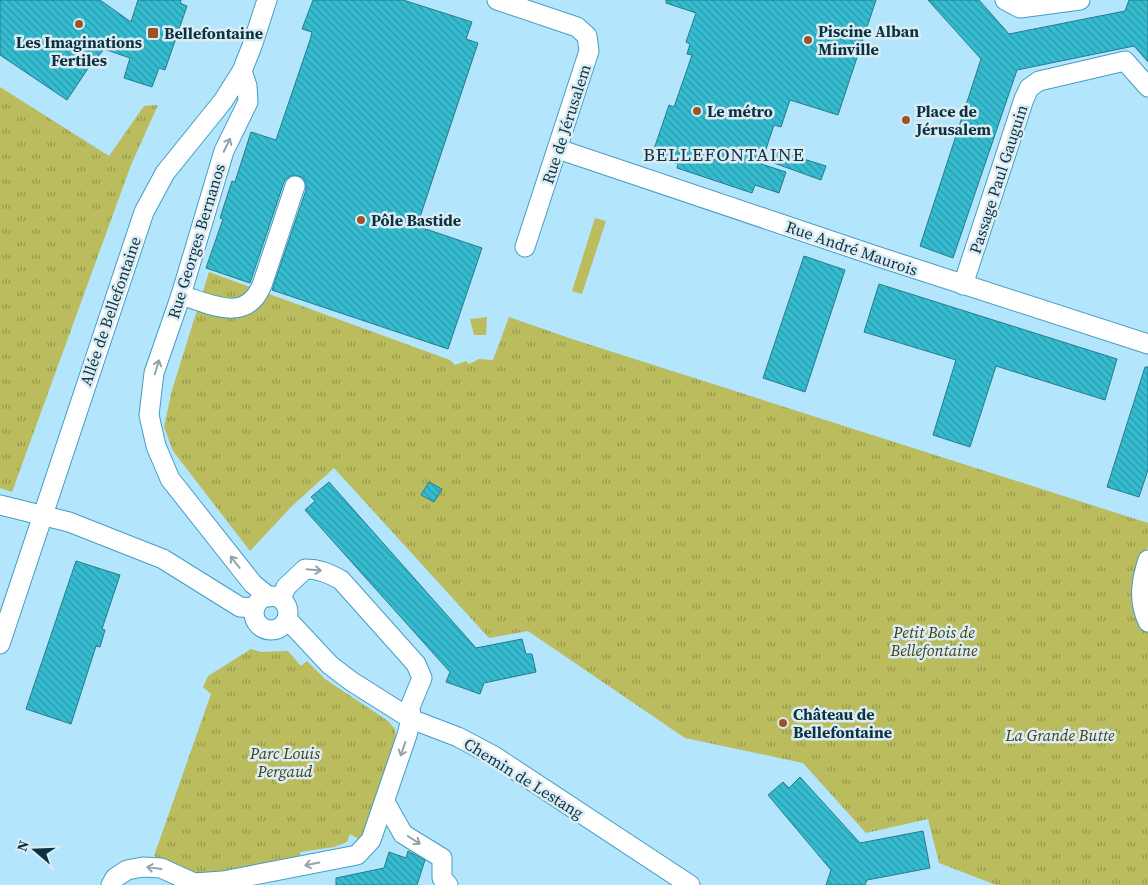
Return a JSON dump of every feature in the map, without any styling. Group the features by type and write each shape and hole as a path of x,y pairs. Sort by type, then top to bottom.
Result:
{"street":[{"name":"Allée de Bellefontaine","path":"0,644 144,212 165,173 223,101 242,70 267,0"},
{"name":"Rue de Jérusalem","path":"497,0 576,27 587,36 590,51 525,247"},
{"path":"1012,4 1080,0"},
{"name":"Passage Paul Gauguin","path":"963,285 1029,88 1038,81 1124,61 1148,87"},
{"name":"Rue Georges Bernanos","path":"242,70 247,86 248,102 239,123 225,147 154,373 149,415 156,446 170,479 268,601"},
{"name":"Rue André Maurois","path":"558,149 963,285 1148,344"},
{"path":"180,295 236,309 249,305 258,295 262,285 295,186"},
{"path":"0,505 68,522 163,559 240,607 268,601 287,608 287,619 283,625 278,629 265,629 257,622 254,613 268,601 286,587 305,569 316,569 326,572 340,580 416,664 422,678 410,707 412,719 371,840 357,855 222,881 194,883 161,868 143,866 127,870 115,878 111,885"},
{"path":"1148,560 1142,578 1141,598 1144,614 1148,622"},
{"name":"Chemin de Lestang","path":"287,619 330,665 351,681 412,719 458,737 494,756 690,885"},
{"path":"384,802 403,834 442,858 442,878 448,885"}],"green space":[{"path":"0,87 109,156 144,106 158,105 131,165 12,492 0,488"},
{"path":"595,218 606,221 582,294 572,291"},
{"name":"Petit Bois de Bellefontaine","path":"209,272 450,360 455,365 466,361 469,364 479,359 493,360 509,317 572,339 1148,523 1148,547 1138,578 1139,604 1148,631 1148,885 996,885 939,863 928,819 866,833 803,763 685,738 528,631 489,638 334,468 292,506 250,551 173,451 164,427 172,390"},
{"path":"487,317 486,335 474,335 470,319"},
{"name":"Parc Louis Pergaud","path":"251,649 261,652 288,651 301,666 307,661 325,679 388,721 395,729 396,739 366,835 360,840 350,834 347,842 334,847 300,852 301,862 201,879 154,856 211,694 203,687 208,676"}],"building":[{"path":"0,0 100,0 131,22 138,0 181,0 180,3 187,6 165,70 159,68 152,87 124,78 130,58 104,49 95,58 67,100 0,55"},
{"path":"313,0 403,0 472,22 466,39 478,43 417,226 482,248 448,349 272,290 306,190 306,183 299,176 292,175 284,182 250,283 206,268 223,219 220,218 232,181 235,182 251,132 276,140 310,40 312,32 302,29"},
{"path":"666,0 876,0 838,115 790,100 781,127 774,125 761,164 786,172 779,193 755,185 752,193 677,168 678,164 657,157 658,153 653,152 669,105 674,107 692,55 687,54 690,44 686,42 696,13 666,3"},
{"path":"928,0 979,0 1009,34 1125,11 1129,0 1148,0 1148,62 1134,46 1017,70 953,258 920,246 981,59"},
{"path":"778,151 826,166 821,180 774,163"},
{"path":"804,256 845,270 805,392 763,378"},
{"path":"879,284 1117,359 1105,400 996,366 970,447 933,435 956,360 864,332"},
{"path":"1145,367 1148,367 1148,470 1139,497 1107,487"},
{"path":"329,482 476,648 522,639 526,654 532,654 536,672 484,683 480,694 446,682 450,672 305,510 315,501 311,497"},
{"path":"429,482 442,489 434,502 421,495"},
{"path":"76,561 120,575 102,629 105,630 100,647 96,646 71,724 26,709"},
{"path":"800,777 860,843 923,831 930,868 867,880 865,885 826,885 831,870 768,795 783,782 789,788"},
{"path":"408,851 425,860 417,885 336,885 336,878 384,868 389,852 406,858"}],"place":[{"name":"Les Imaginations Fertiles","path":"79,24"},
{"name":"Bellefontaine","path":"153,33"},
{"name":"Piscine Alban Minville","path":"808,40"},
{"name":"Le métro","path":"697,111"},
{"name":"Place de Jérusalem","path":"906,120"},
{"name":"Pôle Bastide","path":"361,220"},
{"name":"Château de Bellefontaine","path":"783,723"}],"district":[{"name":"BELLEFONTAINE","path":"724,154"}],"park label":[{"name":"La Grande Butte","path":"1060,735"}]}
